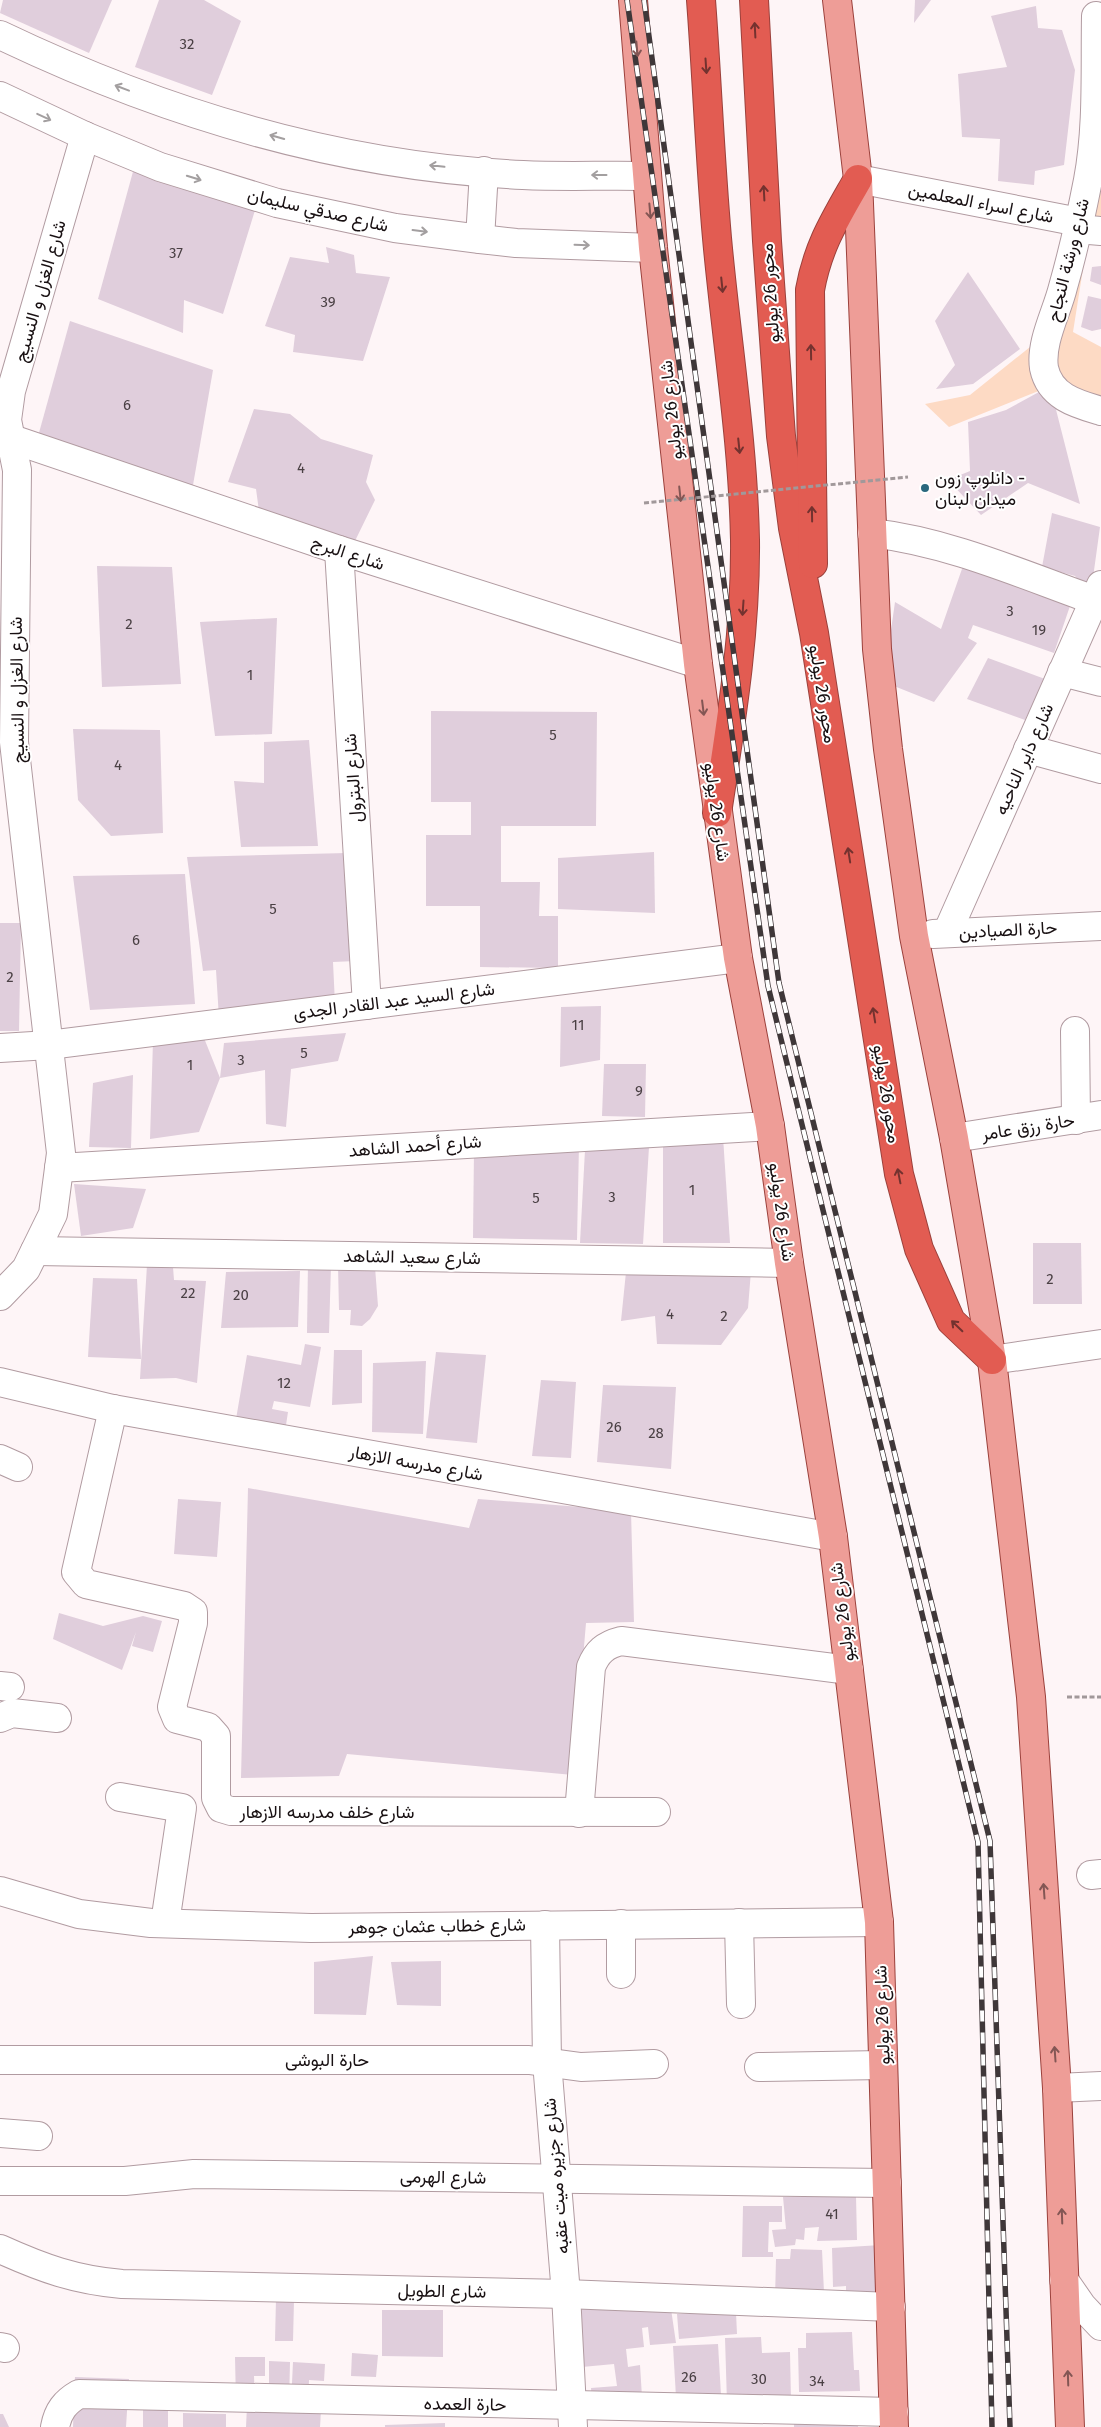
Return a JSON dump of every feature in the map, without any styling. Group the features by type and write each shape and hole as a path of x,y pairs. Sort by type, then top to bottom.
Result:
{"highway":[{"path":"701,0 717,236 742,476 745,540 744,603 739,667 717,813"},
{"name":"محور 26 يوليو","path":"754,0 766,241 781,436 793,528 814,633 899,1174 922,1258 951,1321 992,1360"},
{"path":"814,633 810,290 815,263 825,236 858,179"}],"main road":[{"name":"شارع 26 يوليو","path":"633,0 654,248 698,664 717,813 738,958 770,1126 789,1263 833,1537 879,1922 894,2419"},
{"path":"837,0 858,179 877,649 888,749 914,936 954,1138 992,1360 1031,1697 1057,2088 1070,2427"}],"street":[{"name":"شارع ورشة النجاح","path":"1096,16 1093,127 1088,177 1090,227 1063,288 1045,345 1044,368 1054,390 1072,403 1101,411"},
{"path":"0,35 68,68 178,109 291,141 406,163 522,175 647,176"},
{"name":"شارع صدقي سليمان","path":"0,96 85,136 160,167 277,203 395,228 480,239 516,243 654,248"},
{"name":"شارع الغزل و النسيج","path":"0,1296 26,1269 53,1214 61,1153 49,1045 7,739 17,470 6,437 7,420 11,391 85,136"},
{"path":"480,239 484,171"},
{"name":"شارع اسراء المعلمين","path":"858,179 1090,227"},
{"name":"شارع البرج","path":"6,437 339,550 698,664"},
{"path":"872,533 905,537 947,548 1097,592"},
{"name":"شارع البترول","path":"339,550 367,1005"},
{"name":"شارع داير الناحيه","path":"947,933 1097,592"},
{"path":"1062,672 1101,682"},
{"path":"1028,749 1101,769"},
{"name":"حارة الصيادين","path":"914,936 1101,926"},
{"name":"شارع السيد عبد القادر الجدى","path":"0,1048 49,1045 738,958"},
{"path":"1075,1031 1088,1118"},
{"name":"حارة رزق عامر","path":"954,1138 1088,1118"},
{"name":"شارع أحمد الشاهد","path":"59,1168 770,1126"},
{"name":"شارع سعيد الشاهد","path":"35,1252 789,1263"},
{"path":"992,1360 1101,1344"},
{"name":"شارع مدرسه الازهار","path":"0,1382 113,1409 833,1537"},
{"name":"شارع خلف مدرسه الازهار","path":"113,1409 76,1572 86,1584 184,1606 193,1612 193,1623 172,1707 177,1718 208,1727 216,1736 216,1798 221,1808 231,1811 656,1812"},
{"path":"579,1813 591,1667 595,1658 610,1644 621,1641 849,1670"},
{"path":"0,1718 12,1713 57,1718"},
{"path":"120,1797 182,1808 165,1923"},
{"name":"شارع خطاب عثمان جوهر","path":"0,1891 79,1914 165,1923 310,1928 879,1922"},
{"path":"739,1923 741,2004"},
{"path":"621,1924 621,1974"},
{"name":"شارع جزيره ميت عقبه","path":"545,1925 547,2062 566,2294 573,2417"},
{"name":"حارة البوشى","path":"0,2060 530,2060 581,2067 654,2064"},
{"path":"760,2067 883,2065"},
{"path":"1057,2088 1101,2086"},
{"path":"0,2133 38,2136"},
{"name":"شارع الهرمى","path":"0,2181 126,2181 194,2174 887,2183"},
{"name":"شارع الطويل","path":"0,2249 42,2268 71,2278 122,2284 566,2294 891,2307"},
{"path":"1064,2280 1082,2306 1101,2326"},
{"name":"حارة العمده","path":"55,2427 57,2416 62,2407 79,2394 573,2417 894,2419"}],"path":[{"path":"644,504 908,477"}],"shaded area":[{"path":"1101,160 1101,221 1089,231 1073,332 1101,347 1101,411 1054,383 1055,346"},
{"path":"1035,343 1041,390 949,427 925,404 970,395"}],"building":[{"path":"3,0 112,0 89,53 0,13"},
{"path":"159,0 204,0 241,21 212,95 135,67"},
{"path":"915,0 931,0 914,23"},
{"path":"1036,6 1038,28 1062,30 1075,70 1064,165 1035,171 1034,185 998,181 1000,139 962,137 958,74 1007,67 991,16"},
{"path":"134,168 256,207 223,314 184,300 183,333 98,299"},
{"path":"326,247 354,255 356,273 390,277 363,361 293,352 295,335 265,326 290,257 329,263"},
{"path":"1101,266 1101,285 1090,281 1092,267"},
{"path":"968,272 1020,349 973,384 936,389 955,365 935,321"},
{"path":"1088,296 1101,299 1101,329 1092,331 1081,327"},
{"path":"70,321 213,370 193,485 37,440"},
{"path":"1050,386 1080,504 1028,483 981,515 948,480 970,471 968,422 1006,410"},
{"path":"254,409 290,414 321,439 373,455 366,482 375,500 354,543 259,511 256,489 228,482"},
{"path":"1052,513 1100,527 1092,585 1081,584 1075,576 1042,567"},
{"path":"97,566 172,567 181,684 102,687"},
{"path":"963,566 1071,603 1054,653 973,625 968,638 977,643 934,702 894,686 889,644 895,602 941,629"},
{"path":"277,618 272,734 215,736 200,622"},
{"path":"988,658 1045,679 1025,720 967,699"},
{"path":"431,711 597,712 596,826 501,826 501,882 540,882 539,916 558,916 558,968 480,967 480,906 426,906 426,835 471,835 471,802 431,802"},
{"path":"73,729 160,730 163,833 111,836 78,800"},
{"path":"309,740 318,846 241,847 234,781 264,783 264,742"},
{"path":"654,852 655,913 558,909 558,858"},
{"path":"347,853 356,961 333,962 335,1004 219,1018 216,970 203,971 187,857"},
{"path":"185,874 195,1004 90,1010 73,876"},
{"path":"0,923 21,923 19,1031 0,1031"},
{"path":"601,1006 600,1060 560,1067 561,1007"},
{"path":"202,1033 220,1078 199,1132 150,1139 153,1041"},
{"path":"346,1033 338,1061 291,1069 286,1127 266,1124 265,1070 220,1078 224,1043"},
{"path":"604,1064 646,1064 645,1117 602,1116"},
{"path":"133,1075 131,1148 89,1147 93,1083"},
{"path":"723,1137 730,1243 663,1243 663,1141"},
{"path":"579,1144 577,1240 473,1238 474,1150"},
{"path":"649,1147 643,1244 580,1243 585,1150"},
{"path":"74,1184 146,1189 133,1228 81,1236"},
{"path":"1033,1243 1081,1243 1082,1304 1033,1304"},
{"path":"308,1262 331,1265 329,1333 307,1333"},
{"path":"147,1265 173,1267 174,1280 206,1281 197,1383 176,1378 140,1379"},
{"path":"338,1266 375,1267 378,1306 370,1319 362,1326 350,1325 351,1310 339,1310"},
{"path":"300,1271 298,1327 221,1328 226,1272"},
{"path":"751,1271 748,1308 721,1345 657,1344 655,1316 621,1321 626,1272"},
{"path":"93,1278 137,1279 141,1359 88,1357"},
{"path":"305,1344 321,1347 310,1407 274,1401 272,1409 288,1412 284,1438 236,1419 247,1355 301,1365"},
{"path":"334,1350 362,1350 362,1403 332,1405"},
{"path":"436,1352 486,1355 477,1443 426,1438"},
{"path":"426,1361 423,1434 372,1432 373,1363"},
{"path":"541,1380 576,1382 571,1458 532,1456"},
{"path":"603,1385 676,1387 671,1469 597,1462"},
{"path":"248,1488 469,1528 478,1499 631,1511 634,1622 586,1623 573,1775 347,1754 339,1776 241,1778"},
{"path":"178,1499 221,1502 217,1557 174,1554"},
{"path":"59,1613 103,1626 143,1616 162,1621 153,1652 132,1646 136,1632 122,1670 53,1639"},
{"path":"373,1956 366,2015 314,2014 314,1962"},
{"path":"441,1961 441,2006 397,2005 391,1962"},
{"path":"856,2196 857,2240 817,2241 819,2227 805,2228 804,2240 796,2239 795,2245 775,2247 772,2230 786,2229 783,2197"},
{"path":"743,2206 782,2206 782,2222 769,2222 768,2252 773,2252 773,2257 742,2257"},
{"path":"881,2245 884,2296 846,2298 846,2286 833,2287 832,2248"},
{"path":"791,2249 822,2250 824,2292 775,2298 776,2259 790,2259"},
{"path":"276,2299 294,2300 293,2341 275,2341"},
{"path":"670,2302 676,2343 650,2345 648,2327 642,2328 644,2347 626,2349 628,2367 640,2365 642,2397 592,2402 591,2388 617,2386 614,2364 582,2367 576,2303"},
{"path":"382,2310 443,2310 443,2357 382,2356"},
{"path":"736,2313 737,2334 679,2339 677,2314"},
{"path":"852,2332 854,2370 859,2370 860,2391 799,2392 798,2348 806,2348 806,2333"},
{"path":"761,2337 762,2353 790,2352 791,2401 727,2403 725,2338"},
{"path":"718,2344 721,2395 676,2397 673,2346"},
{"path":"352,2353 378,2355 376,2377 351,2376"},
{"path":"235,2357 265,2357 265,2376 254,2376 255,2402 236,2403"},
{"path":"269,2361 290,2362 289,2404 269,2403"},
{"path":"293,2362 325,2364 324,2381 309,2380 308,2405 291,2404"},
{"path":"75,2377 129,2379 126,2427 73,2427"},
{"path":"247,2406 321,2410 320,2427 246,2427"},
{"path":"143,2408 168,2408 168,2427 143,2427"},
{"path":"183,2413 226,2414 226,2427 183,2427"},
{"path":"0,2414 3,2414 9,2427 0,2427"},
{"path":"794,2422 858,2425 858,2427 794,2427"},
{"path":"445,2423 445,2427 385,2427 385,2425"}],"railway":[{"path":"627,0 768,986 978,1842 992,2427"},
{"path":"644,0 779,983 990,1841 1010,2427"}],"place":[{"name":"دانلوپ زون - ميدان لبنان","path":"925,488"}]}
